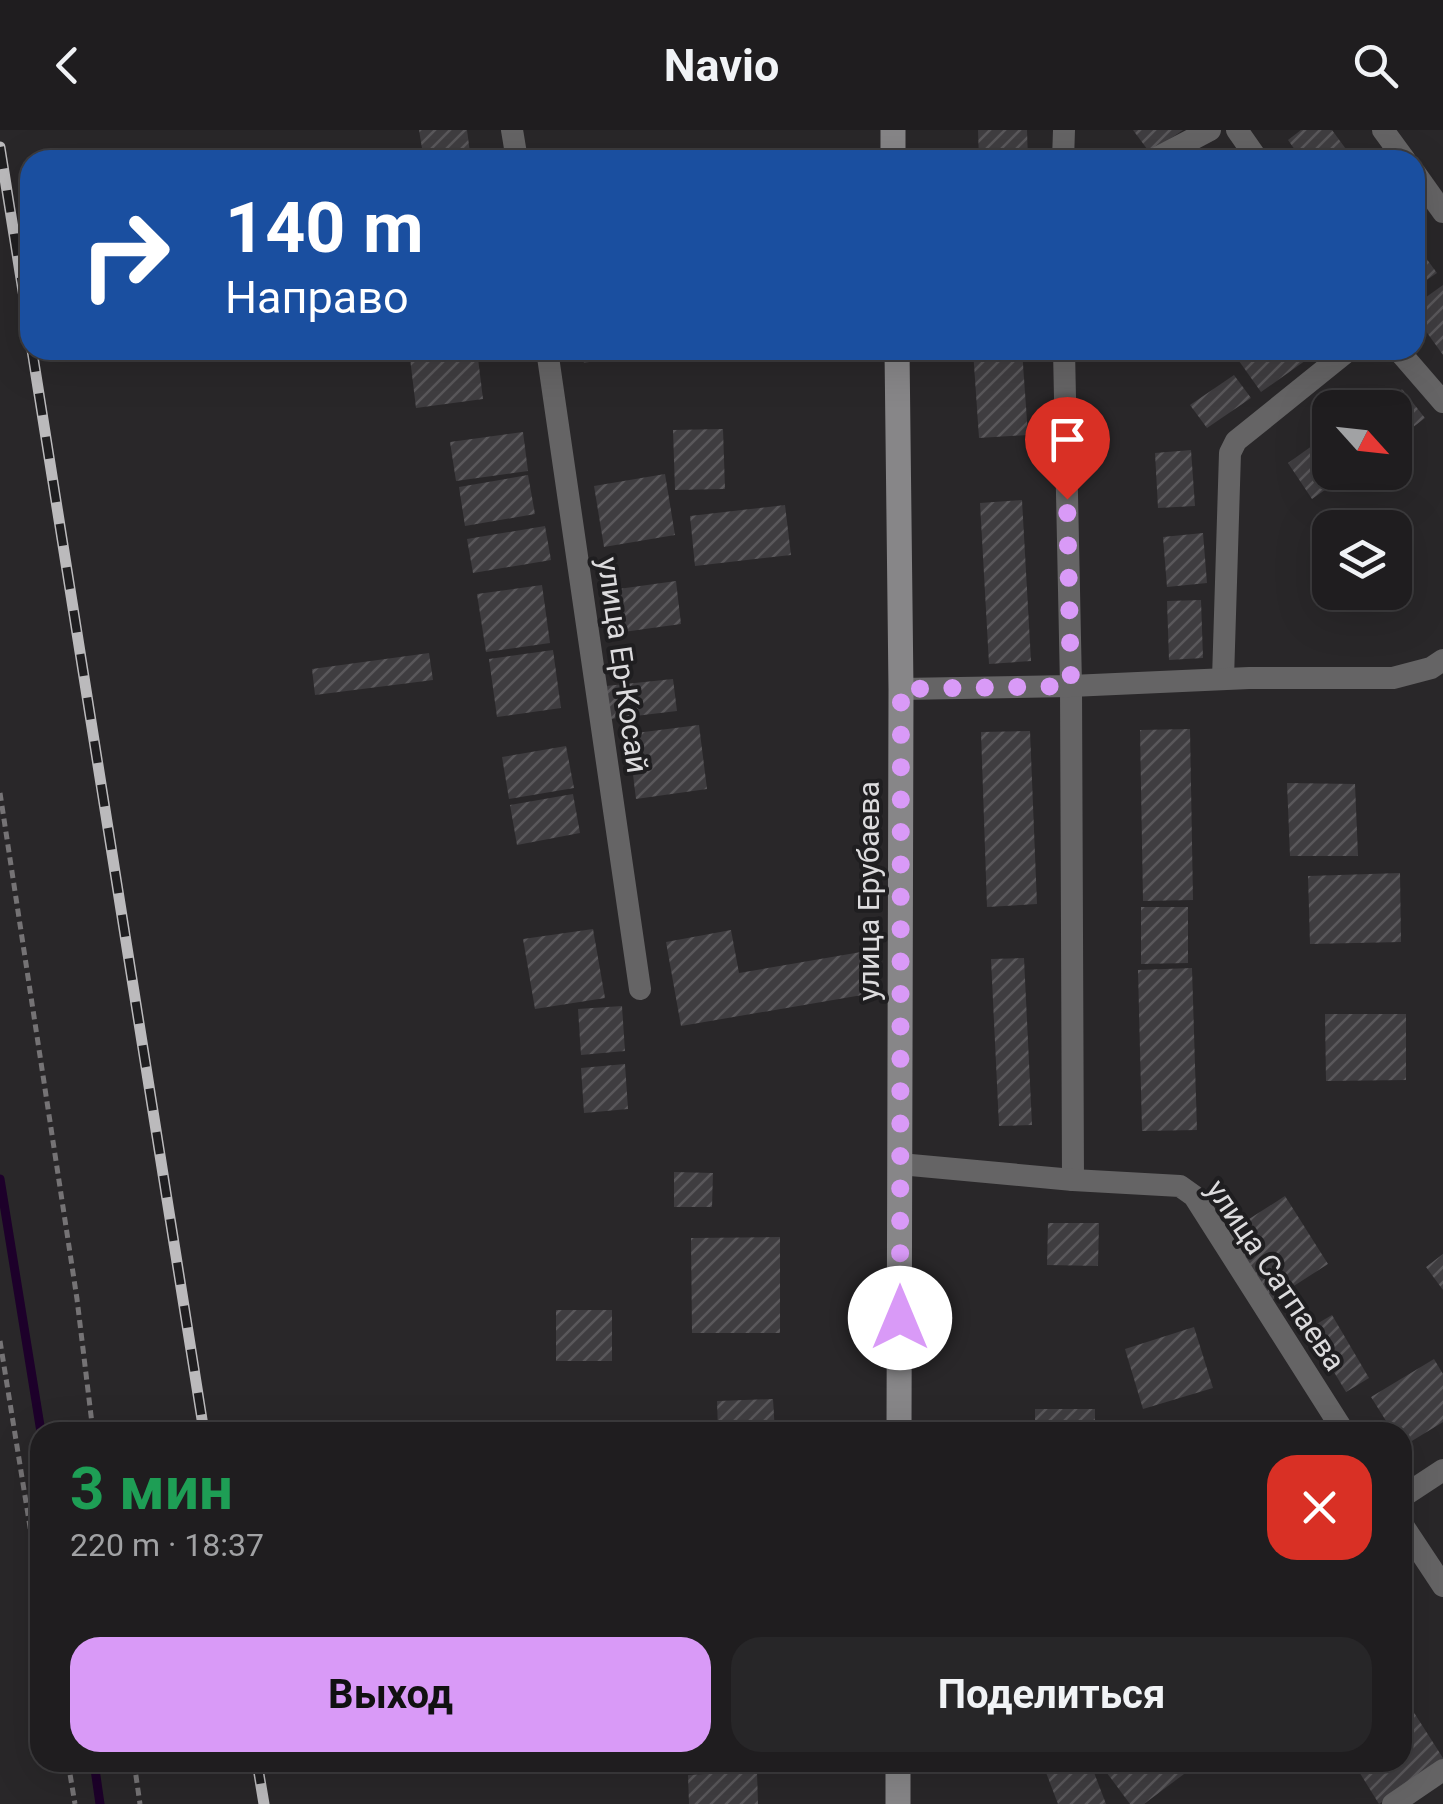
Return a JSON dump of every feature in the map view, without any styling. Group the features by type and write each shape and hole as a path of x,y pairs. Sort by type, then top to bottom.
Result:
{"street":[{"path":"1172,150 1210,130"},
{"path":"1425,187 1443,212"},
{"name":"улица Ер-Косай","path":"548,360 640,989"},
{"name":"улица Ерубаева","path":"897,360 901,689 899,1422"},
{"path":"1064,360 1071,686 1072,1180"},
{"path":"1223,679 1230,453 1236,441 1337,360"},
{"path":"1407,360 1443,402"},
{"path":"901,689 1393,678 1431,668 1443,660"},
{"name":"улица Сатпаева","path":"900,1164 1180,1186 1194,1196 1338,1422"},
{"path":"1412,1490 1443,1470"},
{"path":"1412,1539 1443,1586"},
{"path":"1393,1804 1443,1770"},
{"path":"898,1772 898,1804"}],"path":[{"path":"0,793 77,1299 92,1422"},
{"path":"0,1340 30,1527"},
{"path":"69,1772 74,1804"},
{"path":"135,1772 140,1804"}],"building":[{"path":"419,130 467,130 470,150 422,150"},
{"path":"978,130 1027,130 1028,150 979,150"},
{"path":"1133,130 1183,130 1154,150 1148,150"},
{"path":"1301,130 1332,130 1347,150 1295,150 1288,140"},
{"path":"1425,257 1437,273 1425,281"},
{"path":"1443,285 1443,355 1425,330 1425,298"},
{"path":"410,360 478,360 483,399 416,408"},
{"path":"974,360 1023,360 1028,435 979,438"},
{"path":"1240,360 1306,360 1261,392"},
{"path":"1234,375 1251,398 1207,428 1190,405"},
{"path":"1412,402 1425,418 1412,428"},
{"path":"723,429 725,489 675,490 673,430"},
{"path":"523,432 528,471 456,481 450,442"},
{"path":"1312,446 1312,490 1325,490 1312,499 1288,463"},
{"path":"1191,450 1195,506 1158,508 1155,453"},
{"path":"665,474 675,535 604,547 594,486"},
{"path":"528,475 535,514 465,526 459,487"},
{"path":"1022,500 1031,661 989,664 980,503"},
{"path":"785,505 791,555 695,566 690,516"},
{"path":"545,526 551,560 473,573 467,539"},
{"path":"1203,533 1207,583 1167,587 1163,537"},
{"path":"676,581 681,624 609,634 604,591"},
{"path":"542,585 550,643 486,652 477,594"},
{"path":"1201,600 1203,658 1169,660 1167,601"},
{"path":"553,650 561,708 497,717 489,659"},
{"path":"429,653 433,680 315,695 312,669"},
{"path":"673,679 677,711 610,719 606,686"},
{"path":"699,725 707,789 636,799 628,734"},
{"path":"1190,729 1193,900 1143,901 1140,730"},
{"path":"1030,731 1037,904 987,907 981,732"},
{"path":"566,746 574,788 509,799 502,757"},
{"path":"1287,783 1355,784 1358,856 1290,856"},
{"path":"573,794 580,833 517,845 510,805"},
{"path":"1400,873 1401,942 1310,944 1308,876"},
{"path":"1141,907 1188,907 1188,963 1141,964"},
{"path":"593,929 605,998 535,1009 523,939"},
{"path":"731,930 739,973 861,952 868,994 681,1026 666,942"},
{"path":"1024,958 1032,1125 999,1126 991,959"},
{"path":"1192,968 1197,1130 1142,1131 1138,970"},
{"path":"622,1006 625,1051 581,1055 578,1009"},
{"path":"1325,1014 1406,1014 1406,1080 1326,1081"},
{"path":"625,1064 628,1109 584,1113 581,1068"},
{"path":"674,1172 713,1173 712,1207 674,1207"},
{"path":"1285,1196 1328,1264 1272,1300 1229,1232"},
{"path":"1048,1223 1099,1223 1098,1266 1047,1265"},
{"path":"780,1237 780,1333 692,1333 691,1238"},
{"path":"1443,1254 1443,1290 1426,1267"},
{"path":"556,1310 612,1310 612,1361 556,1361"},
{"path":"1332,1315 1369,1378 1346,1392 1308,1329"},
{"path":"1194,1327 1213,1388 1143,1409 1125,1349"},
{"path":"1434,1359 1443,1374 1443,1422 1412,1441 1412,1422 1387,1422 1371,1397"},
{"path":"773,1399 774,1422 718,1422 717,1401"},
{"path":"1035,1409 1095,1409 1095,1422 1035,1422"},
{"path":"1412,1712 1443,1758 1443,1764 1379,1804 1359,1772 1412,1772"},
{"path":"757,1772 758,1804 689,1804 688,1775"},
{"path":"1046,1772 1094,1772 1106,1804 1058,1804"},
{"path":"1106,1772 1187,1772 1144,1804 1130,1804"}],"waterway":[{"path":"0,1179 39,1422"},
{"path":"95,1772 100,1804"}],"railway":[{"path":"0,147 20,272"},
{"path":"34,360 202,1422"},
{"path":"259,1772 264,1804"}],"route":[{"path":"900,1318 901,689 1071,686 1067,499"}]}
